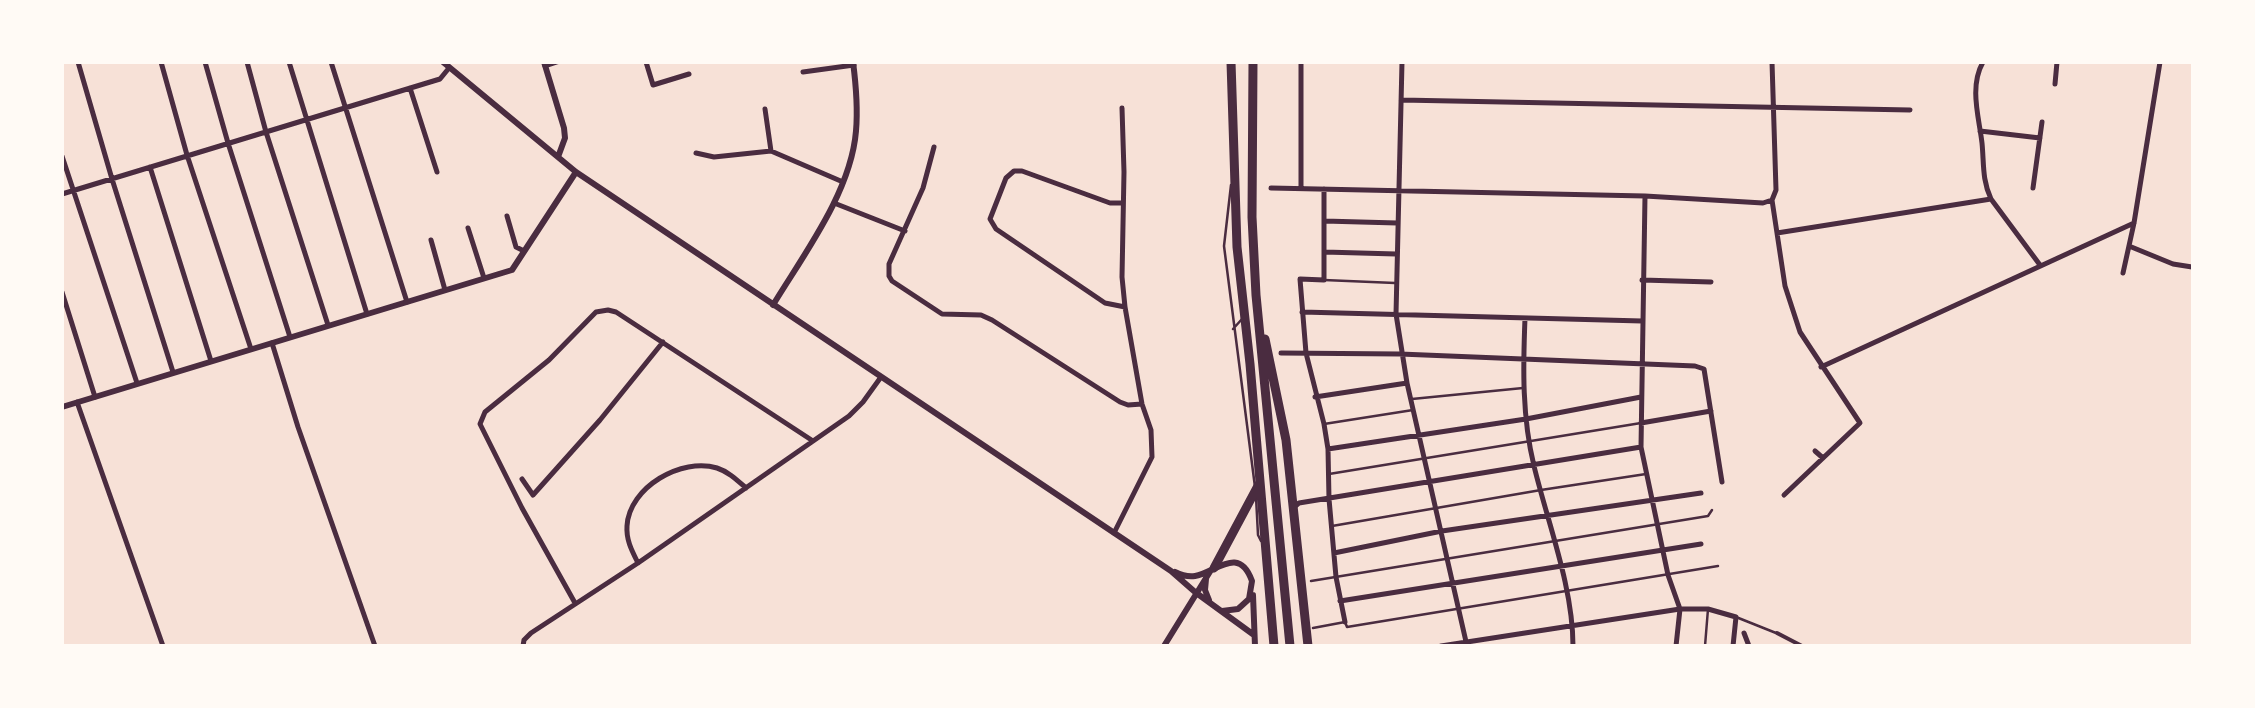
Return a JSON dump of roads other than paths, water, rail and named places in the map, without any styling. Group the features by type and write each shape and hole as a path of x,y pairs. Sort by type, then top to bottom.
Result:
{"highway":[{"path":"1231,62 1233,172 1274,646"},
{"path":"1253,62 1252,217 1256,295 1290,646"},
{"path":"1256,295 1286,440 1308,646"},
{"path":"1211,571 1261,481"}],"street":[{"path":"78,62 112,179 173,372"},
{"path":"161,62 187,155 251,349"},
{"path":"205,62 228,143 290,337"},
{"path":"247,62 266,132 328,325"},
{"path":"289,62 367,314"},
{"path":"331,62 407,302"},
{"path":"442,62 576,172 1114,532 1171,571 1195,592 1254,635"},
{"path":"557,62 545,64 564,128 565,138 558,158"},
{"path":"646,62 653,85 689,74"},
{"path":"1301,62 1301,188"},
{"path":"1402,62 1395,283 1400,354 1467,643"},
{"path":"1772,62 1776,190 1772,200 1785,286 1800,332 1821,368 1860,423 1784,495"},
{"path":"1983,62 1976,95 1982,169 1991,200 2040,265"},
{"path":"2055,84 2057,62"},
{"path":"2123,273 2134,224 2160,62"},
{"path":"773,305 834,203 856,132 857,93 854,64 803,72"},
{"path":"62,194 440,79 449,68"},
{"path":"410,88 437,172"},
{"path":"1402,100 1910,110"},
{"path":"1114,532 1152,456 1151,430 1142,404 1124,307 1122,277 1122,108"},
{"path":"765,109 771,151"},
{"path":"2033,188 2042,122"},
{"path":"1980,131 2040,138"},
{"path":"934,147 923,188 888,270 892,281 942,314 975,314 992,320 1120,402 1128,405 1142,404"},
{"path":"696,152 714,157 771,151 842,182"},
{"path":"62,156 137,383"},
{"path":"150,167 211,361"},
{"path":"1122,203 1110,202 1022,171 1014,171 1006,178 990,219 996,229 1105,303 1124,307"},
{"path":"62,407 512,270 576,172"},
{"path":"1271,188 1646,196 1762,203 1772,200"},
{"path":"1324,189 1324,280 1300,279 1306,353 1324,424 1328,449 1329,499 1336,578 1345,622"},
{"path":"1646,196 1642,280 1641,448 1668,575 1680,609 1676,645"},
{"path":"1777,233 1991,200"},
{"path":"834,203 904,231"},
{"path":"506,216 516,247 524,251"},
{"path":"1324,221 1397,223"},
{"path":"1821,368 2040,265 2134,224"},
{"path":"468,228 484,278"},
{"path":"431,240 445,290"},
{"path":"2130,246 2173,264 2192,267"},
{"path":"1324,252 1396,254"},
{"path":"1642,280 1711,282"},
{"path":"62,292 95,397"},
{"path":"575,603 482,430 481,418 485,412 549,360 588,319 601,310 616,312 813,441"},
{"path":"1302,312 1642,320"},
{"path":"1525,318 1523,388 1526,419 1534,466 1573,624 1573,646"},
{"path":"522,479 533,495 600,420 663,342"},
{"path":"272,343 298,428 375,646"},
{"path":"1282,353 1400,354 1695,366 1704,369 1722,482"},
{"path":"523,646 524,640 532,632 638,563 857,409 881,377"},
{"path":"1316,397 1407,383"},
{"path":"1328,449 1526,419 1641,397"},
{"path":"78,402 163,646"},
{"path":"1641,423 1711,411"},
{"path":"1293,508 1307,502 1641,448"},
{"path":"1816,450 1823,458"},
{"path":"638,563 627,536 630,512 642,494 667,474 682,467 704,465 728,473 746,488"},
{"path":"1334,553 1442,531 1546,514 1701,493"},
{"path":"1340,601 1701,544"},
{"path":"1171,571 1184,576 1195,576 1229,562 1242,566 1250,576 1253,588 1255,646"},
{"path":"1164,646 1195,592 1211,571"},
{"path":"1211,571 1205,590 1212,604"},
{"path":"1222,611 1238,609 1244,605 1249,599 1253,588"},
{"path":"1441,646 1573,624 1680,609 1708,609 1736,617 1732,646"},
{"path":"1744,633 1749,646"},
{"path":"1777,633 1802,646"}],"lane":[{"path":"1233,172 1224,246 1233,328 1243,380 1258,535 1266,548"},
{"path":"1324,280 1395,283"},
{"path":"1233,328 1244,316"},
{"path":"1410,399 1523,388"},
{"path":"1324,424 1413,410"},
{"path":"1328,475 1641,423"},
{"path":"1332,526 1436,507 1646,474"},
{"path":"1311,582 1708,516 1712,510"},
{"path":"1313,628 1345,622 1347,627 1718,566"},
{"path":"1705,646 1708,609"},
{"path":"1736,617 1777,633"}]}
